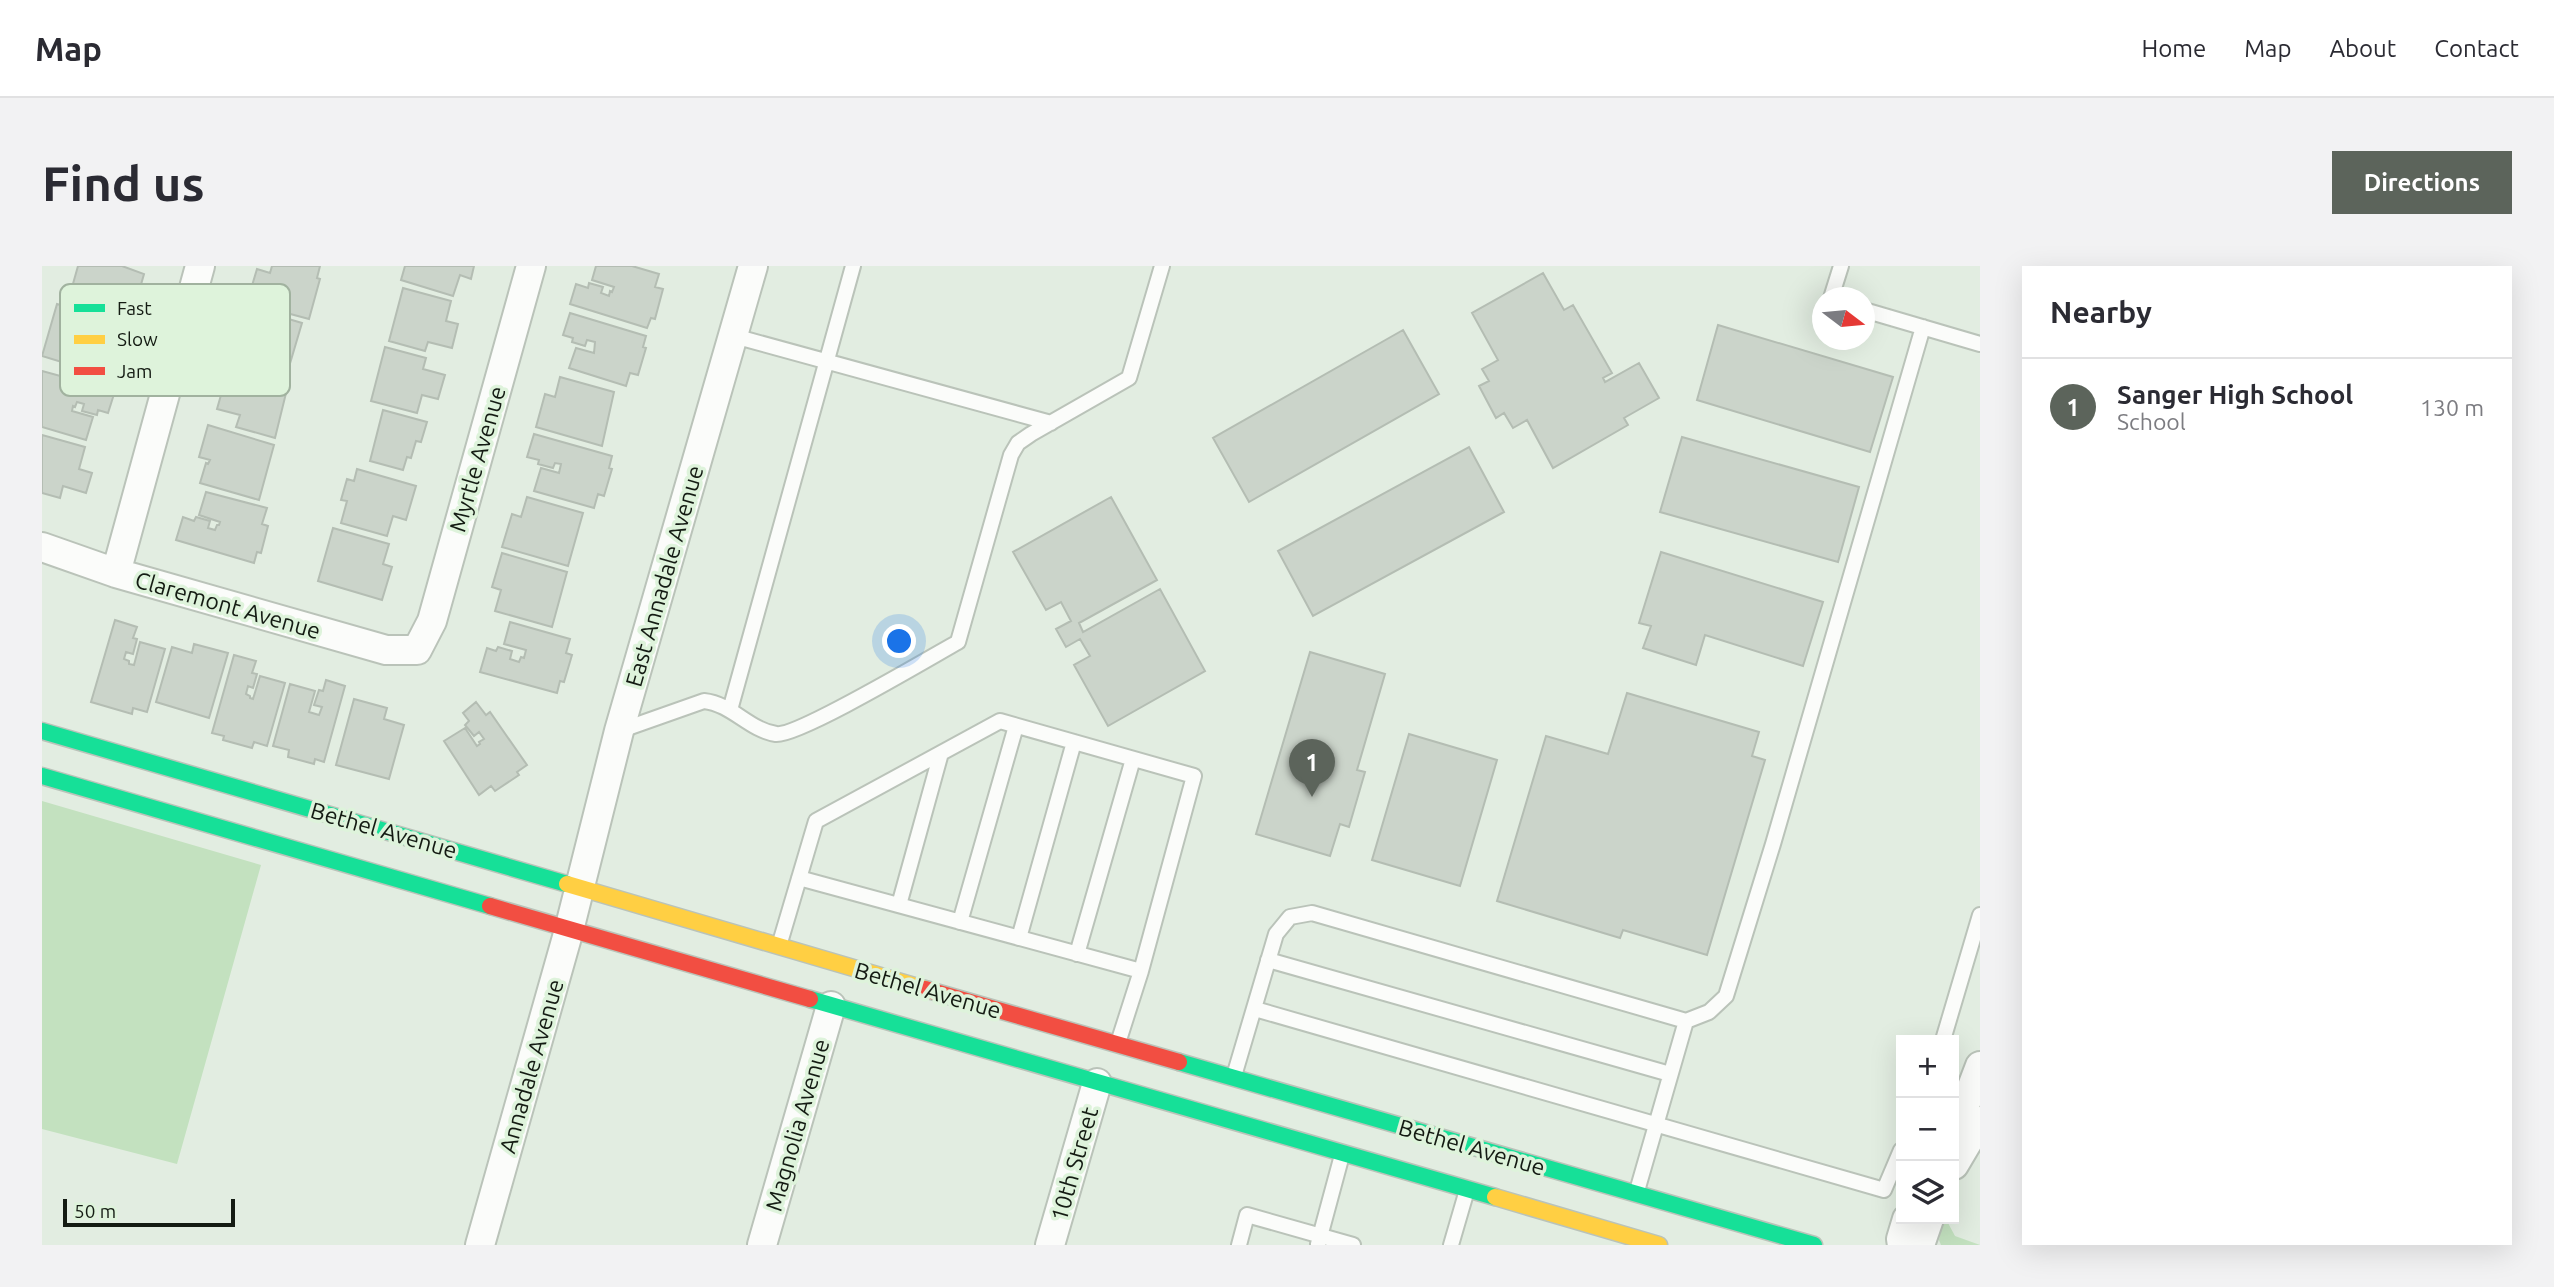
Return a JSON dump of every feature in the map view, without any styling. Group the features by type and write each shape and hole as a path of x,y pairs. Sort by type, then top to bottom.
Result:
{"main road":[{"name":"Bethel Avenue","path":"42,731 779,947 1814,1245"},
{"name":"Bethel Avenue","path":"42,776 839,1008 1107,1077 1348,1155 1659,1245"},
{"path":"839,1008 929,1016"},
{"path":"1088,1055 1118,1045"},
{"path":"1325,1120 1388,1123"},
{"path":"1348,1155 1400,1154"},
{"path":"1615,1206 1627,1202 1636,1194"}],"street":[{"path":"195,284 200,266"},
{"name":"Myrtle Avenue","path":"417,650 432,621 531,266"},
{"name":"East Annadale Avenue","path":"579,887 619,731 753,266"},
{"path":"116,573 164,396"},
{"name":"Claremont Avenue","path":"42,547 116,573 386,650 417,650"},
{"name":"Annadale Avenue","path":"480,1245 579,887"},
{"name":"Magnolia Avenue","path":"762,1245 839,1008"},
{"path":"1956,1161 1976,1108 1980,1066"},
{"name":"10th Street","path":"1051,1245 1107,1077"},
{"path":"1959,1121 1976,1108"},
{"path":"1902,1245 1906,1224"},
{"path":"1920,1245 1927,1224"}],"lane":[{"path":"730,710 853,266"},
{"path":"619,731 704,701 716,702 755,728 779,735 807,726 958,642 1011,455 1018,443 1129,378 1162,266"},
{"path":"1834,287 1840,266"},
{"path":"1875,313 1980,344"},
{"path":"1233,1078 1276,934 1290,917 1311,913 1686,1021 1709,1012 1726,996 1773,844 1923,327"},
{"path":"733,336 1051,423"},
{"path":"779,947 816,821 999,721 1194,776 1118,1045"},
{"path":"960,922 1016,726"},
{"path":"1019,938 1074,742"},
{"path":"899,905 941,753"},
{"path":"1077,954 1133,759"},
{"path":"799,878 1141,971"},
{"path":"1944,1035 1980,915"},
{"path":"1268,960 1670,1074"},
{"path":"1255,1009 1884,1190 1896,1161"},
{"path":"1636,1194 1686,1021"},
{"path":"1319,1240 1348,1155"},
{"path":"1451,1245 1467,1190"},
{"path":"1239,1245 1247,1215 1319,1240 1353,1245"}],"green space":[{"path":"42,801 261,865 177,1164 42,1129"},
{"path":"1942,1224 1949,1224 1955,1236 1980,1245 1941,1245 1939,1240"}],"building":[{"path":"78,266 122,266 144,274 141,284 73,284"},
{"path":"272,266 320,266 317,278 320,279 309,319 290,314 290,284 252,284 257,269 270,273"},
{"path":"405,266 474,266 471,279 460,275 453,296 401,280"},
{"path":"596,266 632,266 659,274 655,287 663,289 655,319 651,318 647,328 570,304 576,284 588,288 589,283 603,287 601,293 609,296 610,291 612,292 614,287 592,280"},
{"path":"1543,273 1564,310 1573,305 1612,373 1603,378 1605,382 1639,363 1659,398 1624,418 1628,425 1553,468 1527,420 1513,428 1504,413 1496,418 1479,386 1489,381 1482,369 1498,360 1472,313"},
{"path":"403,288 451,301 446,321 458,324 452,348 428,342 425,351 389,341"},
{"path":"57,304 60,305 60,362 42,356"},
{"path":"570,313 646,336 643,347 646,348 638,375 630,373 626,386 569,368 576,348 594,353 595,342 587,340 585,346 572,342 573,338 563,335"},
{"path":"290,319 302,323 290,364"},
{"path":"1718,325 1893,377 1870,452 1697,400"},
{"path":"1403,330 1439,394 1249,502 1213,438"},
{"path":"385,347 426,358 423,369 445,375 438,399 422,395 417,413 371,401"},
{"path":"42,371 60,376 60,396 113,396 108,413 98,410 97,415 82,411 84,404 77,402 75,407 73,406 72,411 93,417 86,440 42,427"},
{"path":"560,377 614,392 602,446 536,427 545,394 555,397"},
{"path":"221,396 285,396 275,438 236,427 240,415 217,409"},
{"path":"383,410 427,422 421,442 416,441 411,458 407,457 403,470 370,461"},
{"path":"208,425 274,445 259,500 200,483 206,463 210,460 199,457"},
{"path":"534,434 612,456 609,468 612,469 604,496 598,494 594,508 534,491 541,468 559,473 561,464 555,463 553,468 538,464 539,460 527,457"},
{"path":"42,435 85,447 79,469 92,473 86,493 63,486 60,498 42,493"},
{"path":"1682,437 1859,487 1838,562 1660,512"},
{"path":"1469,447 1504,512 1313,616 1278,551"},
{"path":"357,469 416,486 406,520 393,516 387,536 341,523 347,501 341,500 347,479 354,481"},
{"path":"206,492 267,508 262,524 268,526 261,553 257,552 254,563 176,540 183,517 194,521 196,517 210,521 208,528 215,530 219,525 220,522 199,515"},
{"path":"527,497 583,513 568,566 502,547 512,514 521,517"},
{"path":"1111,497 1157,580 1079,623 1083,632 1160,589 1205,671 1108,726 1074,665 1090,656 1080,639 1066,647 1056,629 1071,621 1061,602 1046,610 1013,552"},
{"path":"333,528 389,544 383,564 392,567 382,600 318,581"},
{"path":"1661,552 1823,602 1803,666 1705,635 1696,665 1643,648 1651,626 1639,623"},
{"path":"502,553 567,572 552,627 495,611 501,590 492,587"},
{"path":"115,620 137,627 133,638 137,639 133,654 126,652 124,659 129,661 129,664 134,665 140,642 165,649 147,712 133,708 132,714 91,702"},
{"path":"510,622 570,639 566,653 572,655 564,682 560,681 557,693 480,672 487,648 496,651 498,647 512,651 510,659 519,662 521,657 524,658 526,650 504,644"},
{"path":"194,644 228,653 209,718 156,702 172,647 192,653"},
{"path":"1310,652 1385,674 1357,770 1365,772 1349,827 1340,824 1330,856 1256,834"},
{"path":"234,655 256,661 252,673 257,674 253,688 248,686 246,694 250,698 253,699 260,676 285,683 267,746 254,742 252,748 223,740 224,736 212,733"},
{"path":"326,680 345,686 324,762 315,759 314,764 288,757 289,750 273,746 290,684 315,691 309,712 319,715 322,707 314,705"},
{"path":"1627,693 1759,732 1752,756 1765,760 1707,955 1623,930 1620,938 1497,901 1546,736 1608,754"},
{"path":"354,699 387,708 384,719 404,725 389,779 336,765"},
{"path":"476,702 486,715 490,712 527,765 517,772 519,775 495,791 491,786 479,795 444,741 465,728 477,746 480,744 484,739 479,732 474,736 465,725 469,721 463,713"},
{"path":"1409,734 1497,760 1460,886 1372,860"}],"traffic: fast":[{"path":"42,731 567,884"},
{"path":"42,776 490,906"},
{"path":"810,999 1495,1197"},
{"path":"1179,1062 1814,1245"}],"traffic: slow":[{"path":"567,884 925,989"},
{"path":"1495,1197 1659,1245"}],"traffic: jam":[{"path":"490,906 810,999"},
{"path":"925,989 1179,1062"}],"place":[{"name":"Sanger High School","path":"1312,797"}]}
